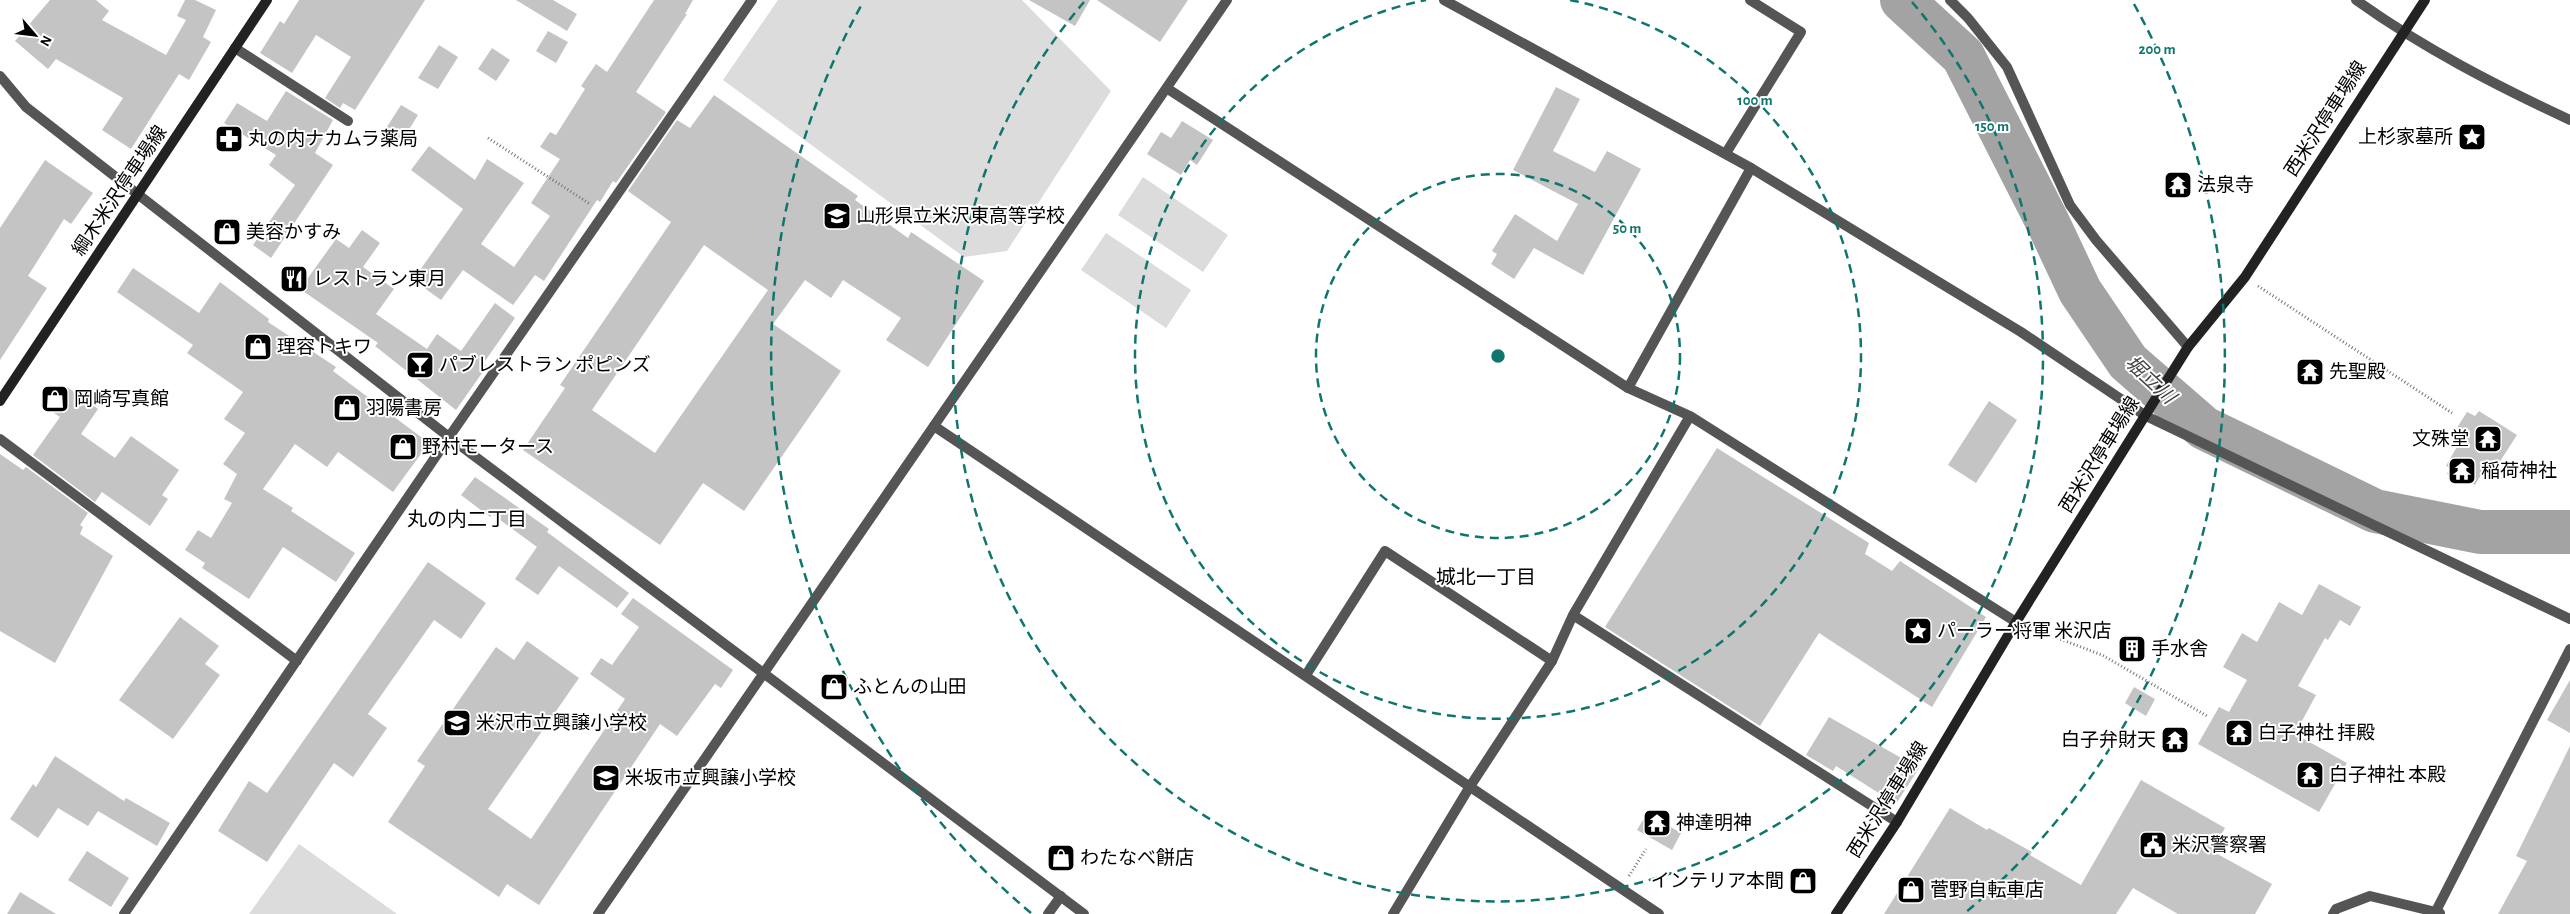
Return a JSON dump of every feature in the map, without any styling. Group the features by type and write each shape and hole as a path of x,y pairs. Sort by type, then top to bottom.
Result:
{"main road":[{"name":"綱木米沢停車場線","path":"0,401 267,0"},
{"name":"西米沢停車場線","path":"1836,914 1896,822 2016,622 2188,347 2245,277 2425,0"}],"street":[{"path":"124,914 449,437 752,0"},
{"path":"598,914 1168,89 1227,0"},
{"path":"1444,0 1752,168 2148,411 2570,619"},
{"path":"1726,153 1801,32 1750,0"},
{"path":"1950,0 1968,18 2007,67 2070,205 2096,240 2188,347"},
{"path":"2356,0 2402,33 2490,82 2570,120"},
{"path":"236,48 348,121"},
{"path":"0,76 26,108 449,437 1084,914"},
{"path":"1168,89 1628,388 1690,416 2016,622"},
{"path":"1628,388 1752,168"},
{"path":"1393,914 1469,788 1552,661 1573,615 1690,416"},
{"path":"934,426 1306,675 1469,788 1659,914"},
{"path":"0,439 297,661"},
{"path":"1306,675 1385,551 1552,661"},
{"path":"1573,615 1896,822"},
{"path":"2334,914 2336,909 2370,896 2439,912 2570,649"},
{"path":"1048,914 1061,896"}],"path":[{"path":"488,138 605,214"},
{"path":"2245,277 2452,413"},
{"path":"2016,622 2102,655 2207,716"},
{"path":"1620,888 1646,849"}],"shaded area":[{"path":"778,0 1022,0 1111,91 1007,251 964,257 723,80"},
{"path":"1143,177 1228,235 1203,272 1118,215"},
{"path":"1106,233 1191,290 1166,328 1081,270"},
{"path":"299,844 397,914 249,914"}],"building":[{"path":"50,0 96,0 109,11 102,20 166,55 186,20 177,16 185,0 195,0 216,10 203,37 211,42 189,80 179,74 131,149 102,130 123,98 56,59 48,69 15,41"},
{"path":"299,0 425,0 355,110 343,103 340,108 325,98 351,57 316,35 292,73 260,53 280,21 284,24"},
{"path":"516,0 553,0 577,14 567,31"},
{"path":"654,0 693,0 685,14 687,14 636,92 666,112 616,183 613,181 600,202 597,200 544,281 535,275 513,305 463,270 441,300 413,280 463,209 411,170 429,146 475,180 487,159 524,183 481,244 514,267 550,216 531,203 560,159 540,147 550,132 556,135 585,89 581,86 596,64 607,72"},
{"path":"1029,0 1090,0 1075,26"},
{"path":"1097,0 1188,0 1160,42"},
{"path":"548,31 568,42 556,63 536,51"},
{"path":"439,45 458,57 438,89 418,78"},
{"path":"492,48 510,60 496,81 478,69"},
{"path":"1556,87 1580,99 1553,151 1595,172 1607,151 1641,169 1583,275 1534,248 1514,279 1491,264 1497,254 1492,251 1515,214 1557,241 1578,204 1513,170"},
{"path":"286,91 333,120 315,153 333,165 271,258 253,245 295,185 269,165 276,155 224,123 237,103 267,121"},
{"path":"714,95 858,196 855,200 908,238 911,232 984,281 928,367 886,340 901,318 843,280 831,298 805,280 773,324 841,371 744,511 703,483 660,545 523,450 565,388 560,385 671,222 628,191 677,120 690,128","holes":["704,245 768,290 655,453 592,410"]},
{"path":"401,105 418,115 400,144 383,133"},
{"path":"1182,121 1213,140 1197,165 1190,160 1181,175 1147,154 1161,132 1171,138"},
{"path":"45,160 93,193 71,224 64,219 28,276 47,288 0,360 0,228"},
{"path":"362,230 380,243 363,267 394,289 376,314 427,349 437,334 461,351 495,303 515,318 483,364 487,366 456,410 375,346 378,343 300,289 336,239 349,248"},
{"path":"133,268 199,313 220,282 269,319 268,322 336,367 333,371 429,443 393,492 338,452 327,467 295,444 263,489 293,508 291,511 355,553 336,582 283,547 249,599 202,568 205,563 185,550 198,530 211,538 232,503 224,499 237,474 223,464 245,433 224,419 243,392 187,353 193,345 117,292"},
{"path":"67,387 98,409 81,434 115,458 131,436 179,470 162,495 168,499 150,526 102,492 95,502 33,455 60,417 51,411"},
{"path":"1989,401 2017,420 1976,483 1948,465"},
{"name":"文殊堂","path":"2479,411 2517,435 2497,466 2489,461 2475,485 2469,481 2466,485 2447,474 2450,468 2446,466 2463,436 2455,431 2467,412 2475,416"},
{"path":"1717,448 1869,543 1865,554 1892,571 1900,561 1986,617 1932,707 1819,633 1760,726 1605,627"},
{"path":"0,454 23,470 26,467 88,513 80,525 83,527 80,534 113,556 55,663 0,631"},
{"path":"475,477 549,529 547,532 629,593 617,608 559,566 538,595 515,579 537,547 492,514 490,517 461,495"},
{"path":"428,562 486,603 461,639 434,620 368,714 387,728 353,777 334,763 267,862 218,831 249,781 267,793"},
{"path":"2319,584 2361,607 2350,626 2340,620 2328,640 2325,638 2298,686 2316,695 2295,734 2347,763 2319,812 2198,744 2219,707 2229,712 2247,680 2223,667 2242,633 2257,642 2279,602 2302,615"},
{"path":"633,598 733,670 721,688 715,684 677,736 660,724 539,905 507,884 499,897 388,822 425,766 417,761 496,647 514,660 527,641 579,678 488,809 531,839 625,699 590,674 601,658 612,665 639,627 621,614"},
{"path":"180,617 219,646 205,664 220,675 173,739 119,700"},
{"path":"2570,680 2570,733 2547,720"},
{"path":"2134,687 2155,699 2146,716 2125,703"},
{"path":"1829,717 1919,768 1896,804 1836,766 1833,771 1806,755"},
{"path":"2570,746 2570,914 2498,914 2527,861 2516,856"},
{"path":"55,756 124,801 126,798 170,823 157,846 98,811 88,826 58,808 38,838 10,819 33,784 36,787"},
{"path":"2141,780 2225,828 2212,851 2272,884 2255,914 2178,914 2133,888 2116,914 1884,914 1950,808 1987,830 1989,828 2032,852 2030,855 2081,885"},
{"path":"1647,813 1681,833 1672,850 1637,830"},
{"path":"87,851 129,878 111,907 68,880"},
{"path":"20,892 56,914 7,914"}],"waterway":[{"name":"堀立川","path":"1902,0 1963,56 2049,225 2080,291 2128,362 2204,428 2375,511 2480,532 2570,532"}],"place":[{"name":"上杉家墓所","path":"2472,137"},
{"name":"丸の内ナカムラ薬局","path":"229,139"},
{"name":"法泉寺","path":"2178,185"},
{"name":"山形県立米沢東高等学校","path":"837,216"},
{"name":"美容かすみ","path":"227,232"},
{"name":"レストラン東月","path":"294,279"},
{"name":"理容トキワ","path":"258,347"},
{"name":"パブレストラン ポピンズ","path":"420,365"},
{"name":"先聖殿","path":"2310,372"},
{"name":"岡崎写真館","path":"55,399"},
{"name":"羽陽書房","path":"347,408"},
{"name":"文殊堂","path":"2488,439"},
{"name":"野村モータース","path":"403,447"},
{"name":"稲荷神社","path":"2462,471"},
{"name":"パーラー将軍 米沢店","path":"1918,631"},
{"name":"手水舎","path":"2132,649"},
{"name":"ふとんの山田","path":"834,687"},
{"name":"米沢市立興譲小学校","path":"457,723"},
{"name":"白子神社 拝殿","path":"2239,733"},
{"name":"白子弁財天","path":"2175,740"},
{"name":"白子神社 本殿","path":"2310,775"},
{"name":"米坂市立興譲小学校","path":"606,778"},
{"name":"神達明神","path":"1657,823"},
{"name":"米沢警察署","path":"2153,845"},
{"name":"わたなべ餅店","path":"1061,858"},
{"name":"インテリア本間","path":"1803,881"},
{"name":"菅野自転車店","path":"1911,890"}],"district":[{"name":"丸の内二丁目","path":"467,520"},
{"name":"城北一丁目","path":"1486,578"}]}
